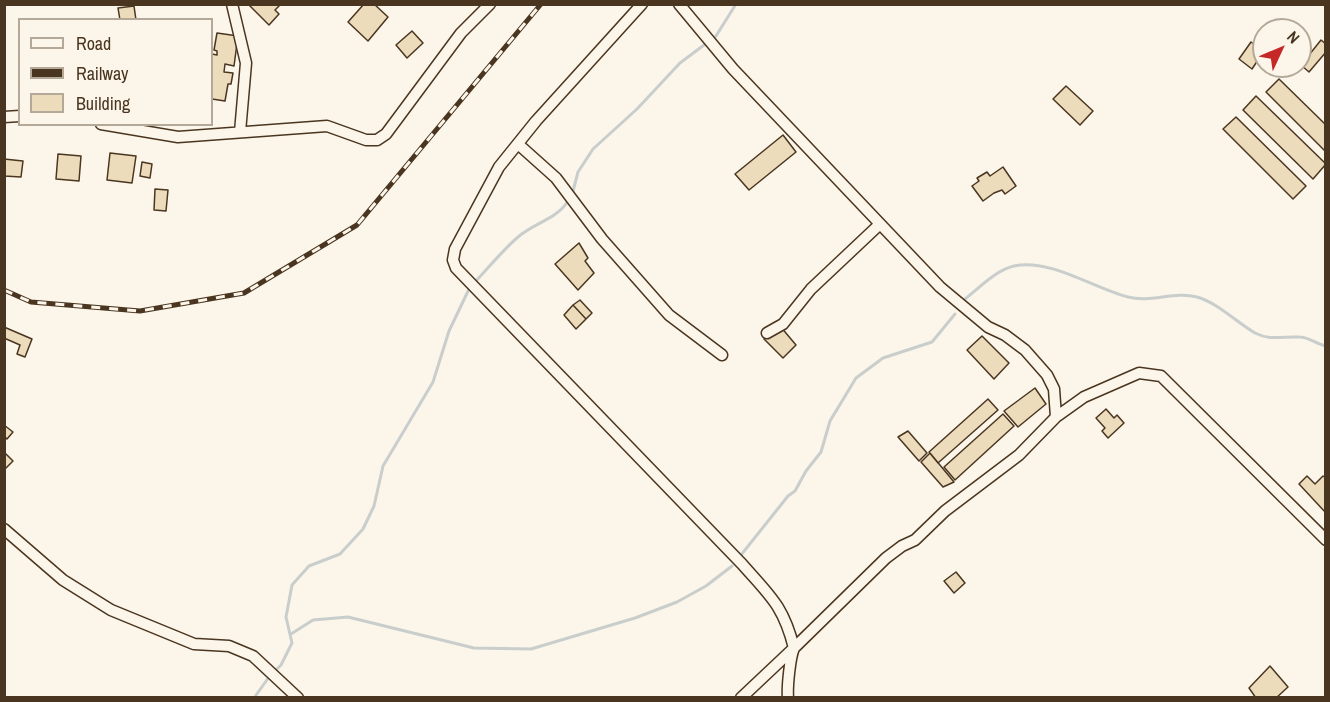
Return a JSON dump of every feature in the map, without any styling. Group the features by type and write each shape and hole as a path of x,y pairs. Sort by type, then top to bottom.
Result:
{"street":[{"path":"232,4 246,63 240,132"},
{"path":"113,126 178,137 327,126 366,140 377,140 386,134 461,33 490,4"},
{"path":"642,4 499,167 455,249 453,260 456,268 750,573 780,607 787,620 794,648 790,657 792,667 788,698"},
{"path":"679,4 733,69 955,301 988,327 1005,335 1025,350 1047,375 1054,389 1056,417"},
{"path":"518,144 556,178 602,239 669,315 722,355"},
{"path":"767,333 783,324 811,289 880,224"},
{"path":"741,698 886,558 915,540 945,511 1019,455 1056,417 1084,397 1113,382 1139,373 1161,376 1326,540"},
{"path":"4,529 63,580 111,610 195,644 229,646 253,656 298,698"}],"building":[{"path":"248,4 281,4 275,10 279,14 269,25"},
{"path":"364,4 374,4 388,17 368,41 348,22"},
{"path":"134,6 136,18 120,18 118,8"},
{"path":"412,31 423,43 407,58 396,45"},
{"path":"217,33 238,36 234,66 225,64 224,72 233,73 225,101 213,99 213,54 217,55 217,51 214,50"},
{"path":"1321,40 1326,44 1326,52 1312,68 1312,51"},
{"path":"1251,42 1252,43 1252,69 1239,59"},
{"path":"1279,79 1326,125 1326,152 1266,92"},
{"path":"1066,86 1093,111 1080,125 1053,99"},
{"path":"1256,96 1326,164 1313,179 1243,110"},
{"path":"1236,117 1306,186 1293,199 1223,129"},
{"path":"783,135 796,152 749,190 735,174"},
{"path":"110,153 136,156 132,183 107,180"},
{"path":"58,154 81,156 79,181 56,179"},
{"path":"4,159 23,161 21,177 4,176"},
{"path":"142,162 152,164 150,178 140,176"},
{"path":"1003,167 1016,186 1005,194 1002,190 994,193 983,201 972,186 979,181 977,178 987,172 990,176"},
{"path":"155,189 168,190 166,211 154,210"},
{"path":"579,243 588,258 585,261 594,273 578,290 555,264"},
{"path":"580,300 592,313 586,319 573,305"},
{"path":"573,305 586,319 576,329 564,315"},
{"path":"780,326 796,345 783,358 764,339"},
{"path":"4,327 32,339 25,357 17,354 20,345 4,338"},
{"path":"982,336 1009,363 994,379 967,350"},
{"path":"1035,388 1046,404 1018,427 1004,411"},
{"path":"988,399 998,410 938,463 929,452"},
{"path":"1106,409 1114,418 1117,415 1124,423 1108,438 1102,431 1105,428 1096,418"},
{"path":"1003,414 1014,426 955,480 944,467"},
{"path":"4,425 13,432 7,439 4,436"},
{"path":"908,431 927,453 919,461 898,437"},
{"path":"4,452 13,461 4,470"},
{"path":"930,453 954,482 943,487 921,462"},
{"path":"1307,476 1315,484 1323,476 1326,478 1326,513 1299,484"},
{"path":"956,572 965,583 954,593 944,581"},
{"path":"1270,666 1288,687 1276,698 1256,698 1249,688"}],"waterway":[{"path":"572,195 578,172 593,149 637,109 680,63 716,36 736,4"},
{"path":"475,282 518,237 552,217 568,201"},
{"path":"965,299 1007,268 1042,266 1128,297 1145,299 1180,295 1197,297 1227,313 1255,333 1272,338 1303,337 1326,346"},
{"path":"274,672 281,665 292,643 286,617 292,585 309,566 340,554 363,529 374,506 383,466 433,382 449,331 470,287"},
{"path":"741,555 788,496 795,491 806,471 821,452 830,421 856,378 883,358 932,342 955,314"},
{"path":"291,634 313,620 348,617 474,648 531,649 635,618 677,602 706,586 732,566"},
{"path":"254,698 269,677"}],"railway":[{"path":"4,290 31,302 140,311 244,293 357,225 541,4"}]}
